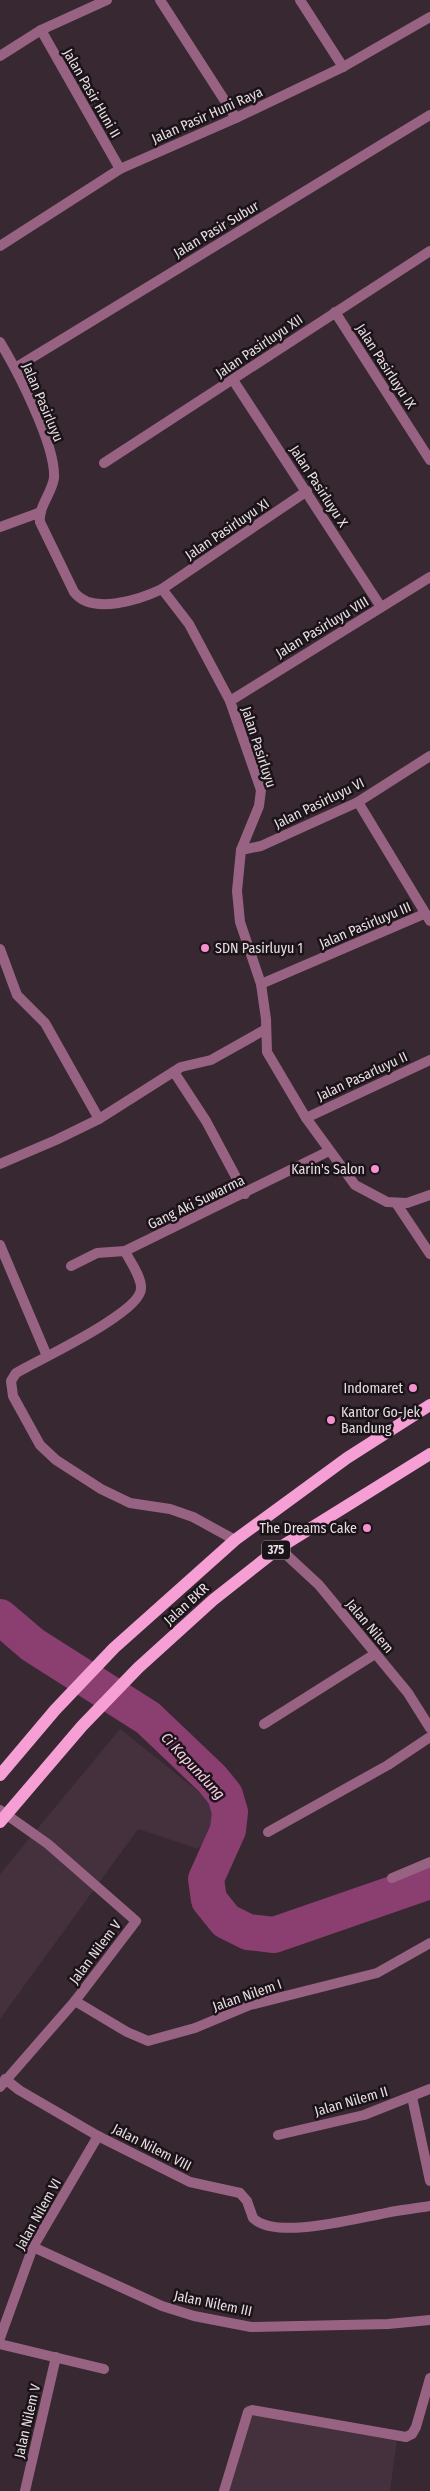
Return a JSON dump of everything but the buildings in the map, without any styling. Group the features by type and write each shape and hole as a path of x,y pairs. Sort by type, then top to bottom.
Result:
{"main road":[{"name":"Jalan BKR","path":"0,1775 55,1710 114,1648 235,1540 348,1458 430,1406"},
{"name":"Jalan BKR","path":"2,1815 82,1726 138,1668 213,1600 279,1548 430,1454"}],"street":[{"path":"0,56 41,30 107,0"},
{"path":"160,0 236,118"},
{"path":"300,0 343,67"},
{"name":"Jalan Pasir Huni Raya","path":"0,246 120,169 236,118 343,67 430,17"},
{"name":"Jalan Pasir Huni II","path":"41,30 120,169"},
{"name":"Jalan Pasir Subur","path":"15,368 430,114"},
{"name":"Jalan Pasirluyu XII","path":"104,463 430,251"},
{"name":"Jalan Pasirluyu IX","path":"334,312 430,460"},
{"name":"Jalan Pasirluyu","path":"0,342 15,368 44,436 51,460 54,478 41,512"},
{"name":"Jalan Pasirluyu X","path":"233,380 307,491 381,608"},
{"name":"Jalan Pasirluyu XI","path":"162,589 307,491"},
{"path":"0,527 41,512 40,522 46,538 74,592 84,601 125,603 162,589"},
{"name":"Jalan Pasirluyu VIII","path":"230,701 430,577"},
{"name":"Jalan Pasirluyu","path":"162,589 189,624 230,701 261,790 259,806 241,850 236,877 240,922 261,984 267,1052 306,1118 355,1185 374,1197 396,1203 407,1203 430,1194"},
{"name":"Jalan Pasirluyu VI","path":"241,850 261,846 358,802 430,756"},
{"path":"358,802 427,917"},
{"name":"Jalan Pasirluyu III","path":"261,984 427,917"},
{"path":"0,949 17,995 45,1023 99,1119"},
{"path":"0,1164 99,1119 181,1067 211,1060 266,1029"},
{"name":"Jalan Pasarluyu II","path":"306,1118 430,1060"},
{"path":"174,1072 206,1120 246,1194"},
{"name":"Gang Aki Suwarma","path":"71,1266 97,1253 124,1251 246,1194 329,1151"},
{"path":"396,1203 430,1254"},
{"path":"0,1245 47,1356"},
{"path":"124,1251 141,1283 141,1291 138,1298 121,1313 16,1373 11,1380 13,1396 40,1445 56,1460 101,1489 130,1502 170,1509 194,1517 235,1540"},
{"name":"Jalan Nilem","path":"279,1548 318,1586 408,1692 430,1728"},
{"path":"264,1724 375,1654"},
{"path":"268,1832 388,1765 430,1737"},
{"name":"Jalan Nilem V","path":"2,1815 48,1844 136,1920 75,2001 3,2083"},
{"path":"392,1878 430,1862"},
{"name":"Jalan Nilem I","path":"75,2001 127,2032 148,2041 195,2028 250,2005 377,1973 430,1943"},
{"name":"Jalan Nilem VIII","path":"3,2083 20,2090 98,2136 190,2182 240,2193 247,2201 253,2218 265,2226 293,2228 336,2224 382,2213 430,2206"},
{"name":"Jalan Nilem II","path":"278,2135 364,2114 430,2089"},
{"path":"412,2097 430,2181"},
{"name":"Jalan Nilem VI","path":"0,2338 33,2247 98,2136"},
{"name":"Jalan Nilem III","path":"33,2247 162,2306 194,2316 251,2327 388,2324 430,2320"},
{"path":"0,2344 104,2369"},
{"name":"Jalan Nilem V","path":"25,2491 56,2357"},
{"path":"224,2491 248,2412 252,2410 406,2437 412,2434 416,2427 430,2378"}],"shaded area":[{"path":"120,1729 229,1816 198,1849 138,1829 0,2019 0,1874"},
{"path":"245,2405 397,2439 390,2491 228,2491"}],"waterway":[{"name":"Ci Kapundung","path":"0,1617 33,1645 148,1718 212,1779 225,1795 230,1812 228,1830 206,1879 209,1900 226,1921 248,1932 274,1935 430,1881"}],"place":[{"name":"SDN Pasirluyu 1","path":"205,948"},
{"name":"Karin's Salon","path":"375,1169"},
{"name":"Indomaret","path":"413,1388"},
{"name":"Kantor Go-Jek Bandung","path":"331,1420"},
{"name":"The Dreams Cake","path":"367,1528"}]}
